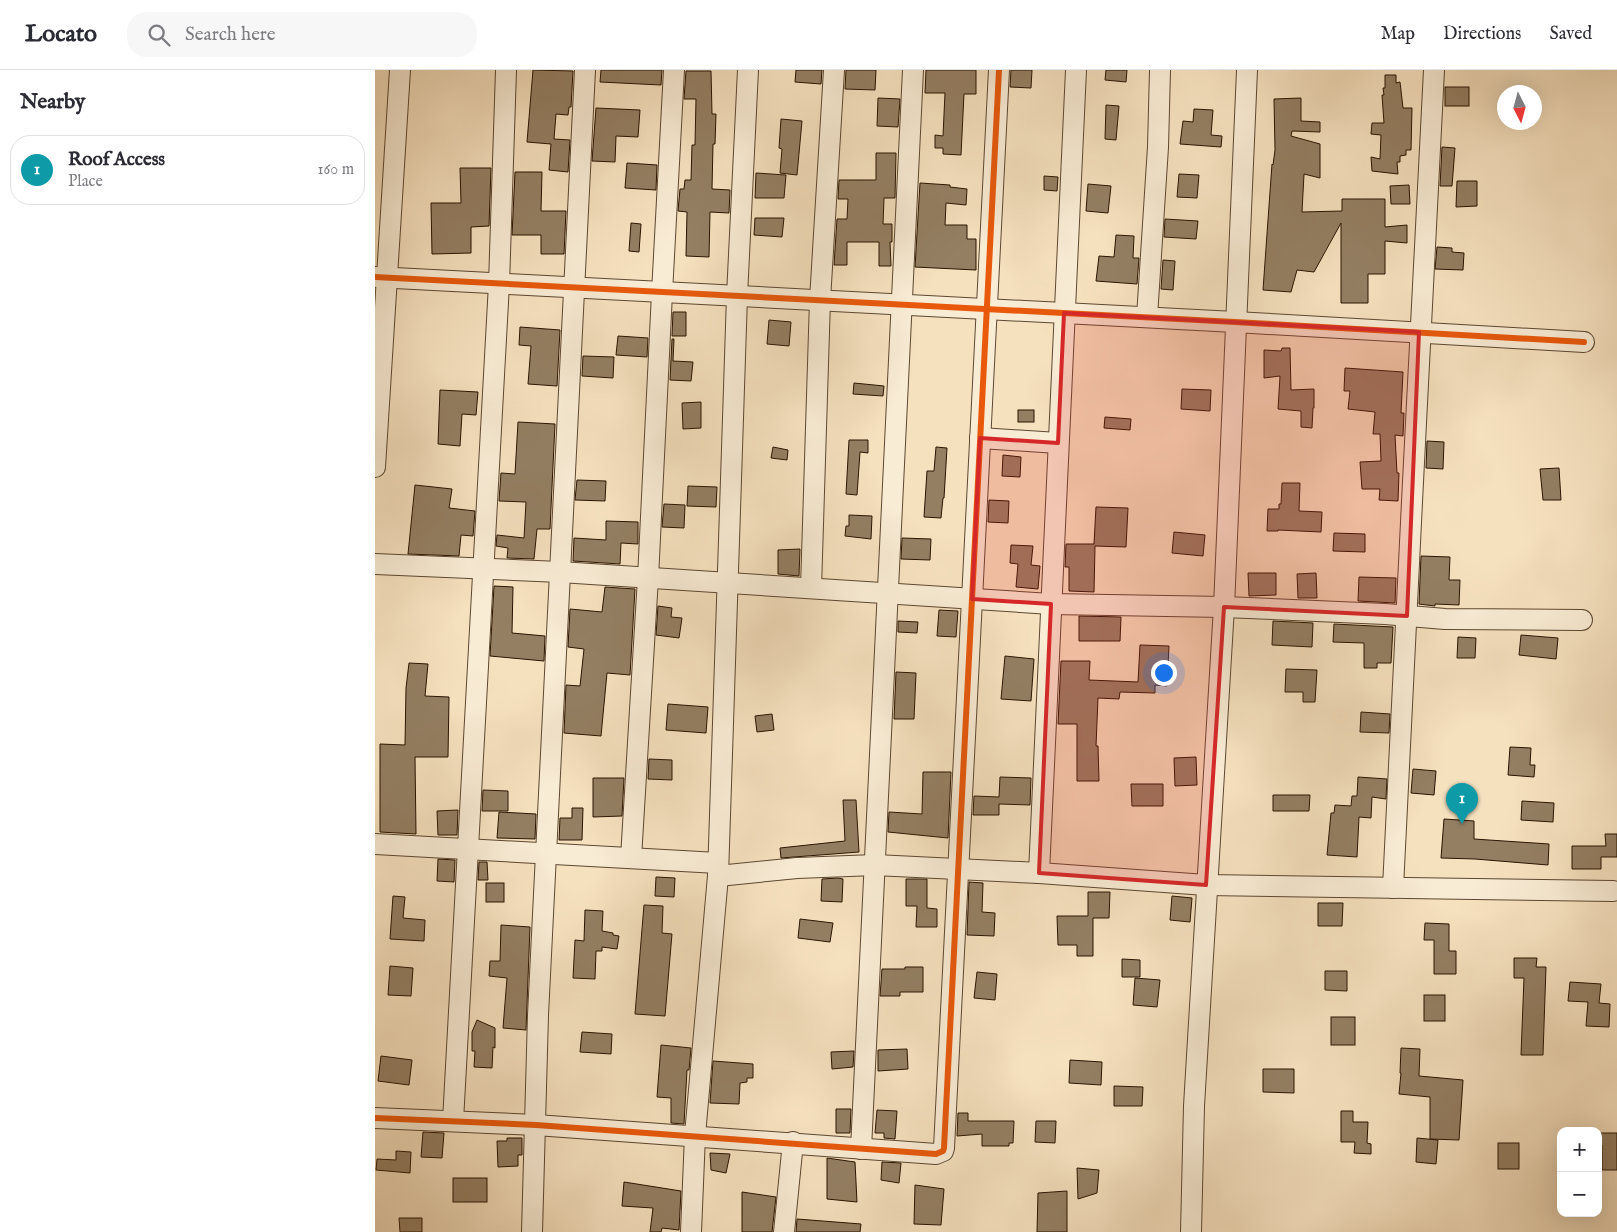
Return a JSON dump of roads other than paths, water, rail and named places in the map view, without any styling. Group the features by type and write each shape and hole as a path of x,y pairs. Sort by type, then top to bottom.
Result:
{"street":[{"path":"375,467 381,278 399,70"},
{"path":"453,1121 499,284 505,70"},
{"path":"532,1232 538,1015 585,70"},
{"path":"631,858 648,578 661,293 674,70"},
{"path":"691,1232 695,1135 718,869 737,296 748,70"},
{"path":"811,588 820,300 834,70"},
{"path":"861,1149 913,70"},
{"path":"375,1118 695,1135 935,1154 943,1151 999,70"},
{"path":"1039,873 1076,70"},
{"path":"1147,317 1158,147 1160,70"},
{"path":"1191,1232 1194,1106 1224,607 1247,70"},
{"path":"1393,888 1419,332 1434,70"},
{"path":"381,278 1147,317 1583,342"},
{"path":"980,438 1058,443"},
{"path":"375,564 560,572 1051,604 1224,607 1445,619 1582,620"},
{"path":"375,844 631,858 718,869 875,865 1039,873 1206,885 1613,892"},
{"path":"784,1232 793,1142"}],"place":[{"name":"Roof Access","path":"1462,824"}]}
